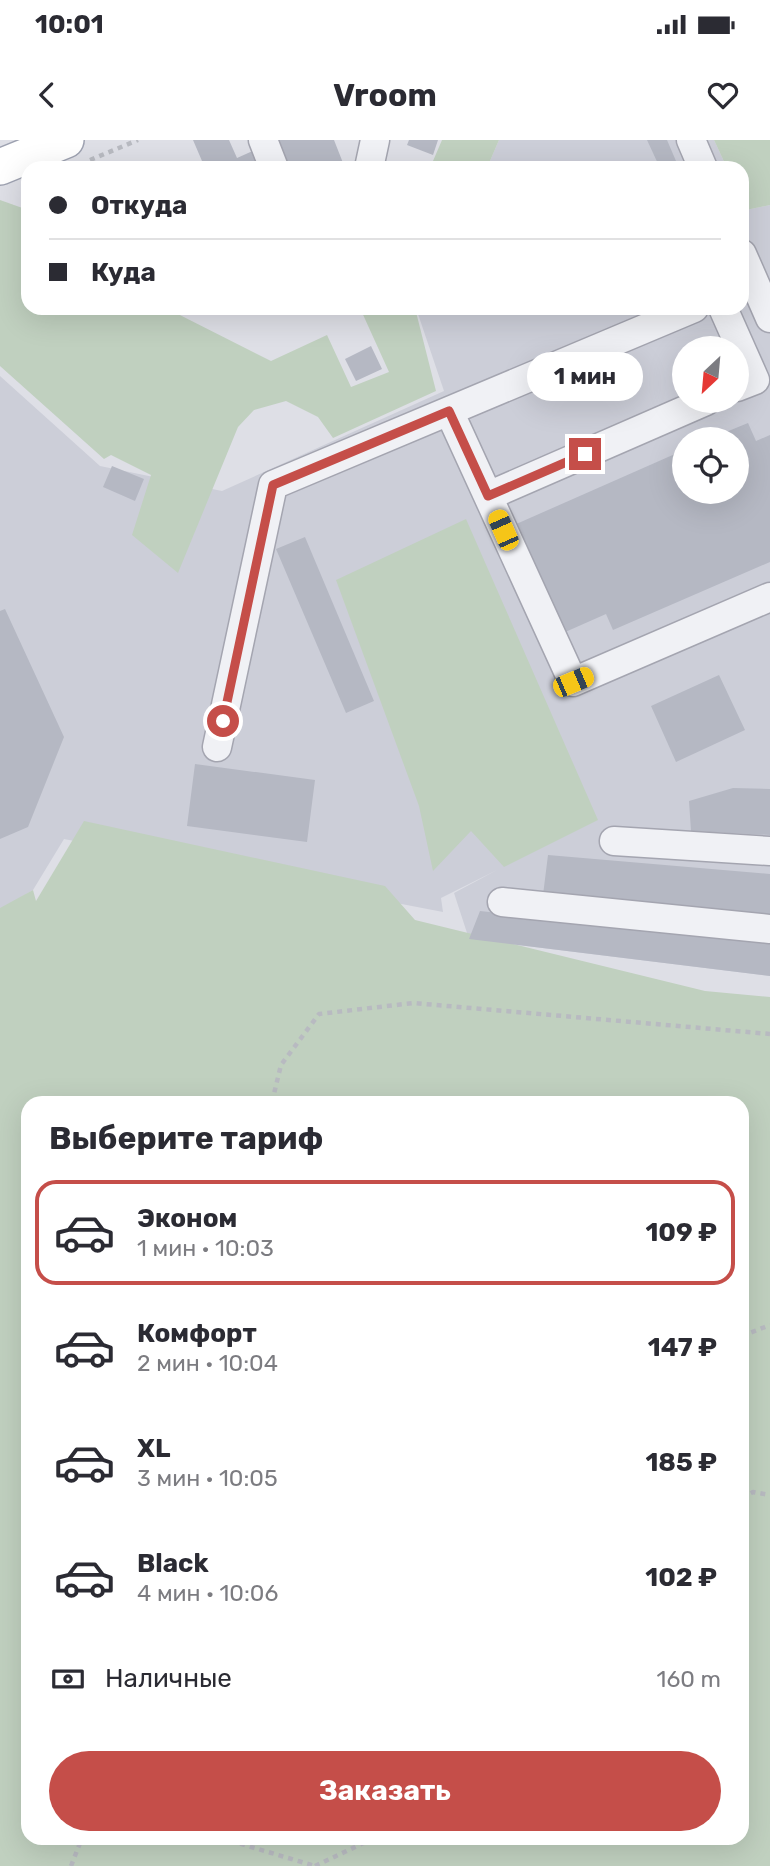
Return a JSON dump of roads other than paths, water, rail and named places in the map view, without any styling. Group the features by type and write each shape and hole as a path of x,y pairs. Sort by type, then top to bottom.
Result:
{"main road":[{"path":"37,161 73,152"}],"lane":[{"path":"263,140 270,161"},
{"path":"370,161 375,140"},
{"path":"691,140 700,161"},
{"path":"756,282 770,318"},
{"path":"217,747 273,485 677,315"},
{"path":"726,315 735,336"},
{"path":"749,366 755,380 749,382"},
{"path":"449,411 573,682 770,597"},
{"path":"488,496 678,413"},
{"path":"614,841 770,851"},
{"path":"502,902 770,929"}]}
